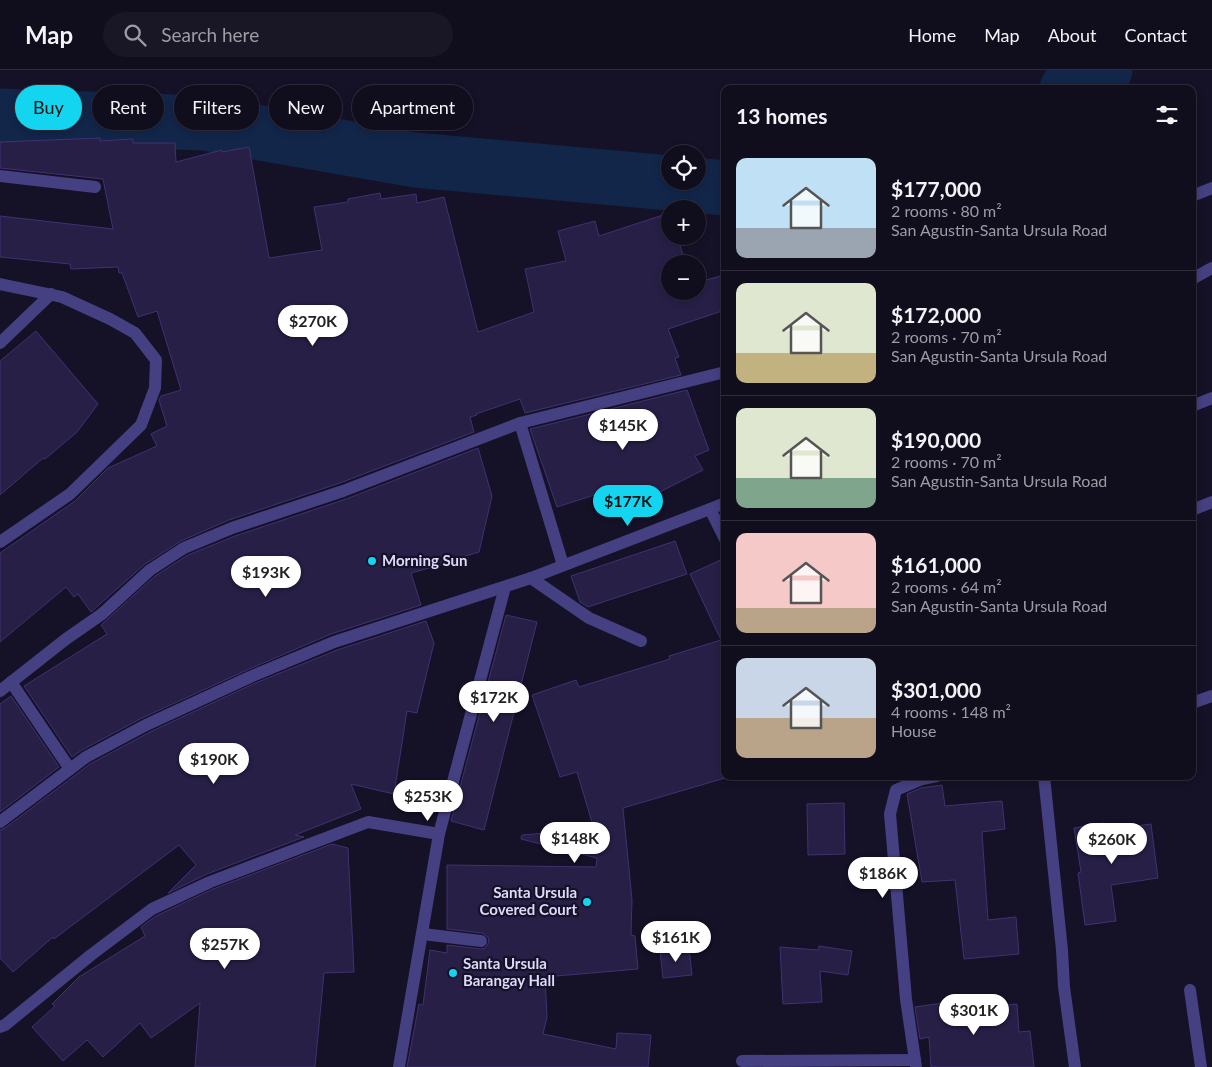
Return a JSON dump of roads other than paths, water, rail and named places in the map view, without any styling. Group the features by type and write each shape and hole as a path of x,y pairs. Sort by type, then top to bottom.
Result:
{"street":[{"path":"0,176 95,187"},
{"path":"1196,194 1212,188"},
{"path":"1196,277 1212,268"},
{"path":"0,284 51,294 85,307 135,333 156,360 156,388 141,424 70,494 0,542"},
{"path":"0,343 51,294"},
{"path":"0,690 66,638 102,614 150,570 184,548 232,528 343,491 520,423 721,373"},
{"path":"1196,404 1212,398"},
{"path":"520,423 563,565"},
{"path":"1196,508 1212,502"},
{"path":"0,822 86,757 146,725 250,677 334,642 531,578 721,505"},
{"path":"710,510 721,531"},
{"path":"531,578 588,618 641,641"},
{"path":"399,1067 439,834 505,587"},
{"path":"11,682 70,770"},
{"path":"1196,702 1212,696"},
{"path":"742,1061 916,1063 906,999 890,814 896,790 920,780"},
{"path":"1044,780 1064,987 1075,1067"},
{"path":"0,1027 152,910 210,882 368,822 439,834"},
{"path":"423,934 481,941"},
{"path":"1190,990 1201,1067"}],"waterway":[{"path":"1075,85 1105,70"},
{"path":"0,116 204,123 415,160 721,188"}],"place":[{"name":"Morning Sun","path":"372,561"},
{"name":"Santa Ursula Covered Court","path":"587,902"},
{"name":"Santa Ursula Barangay Hall","path":"453,973"}]}
